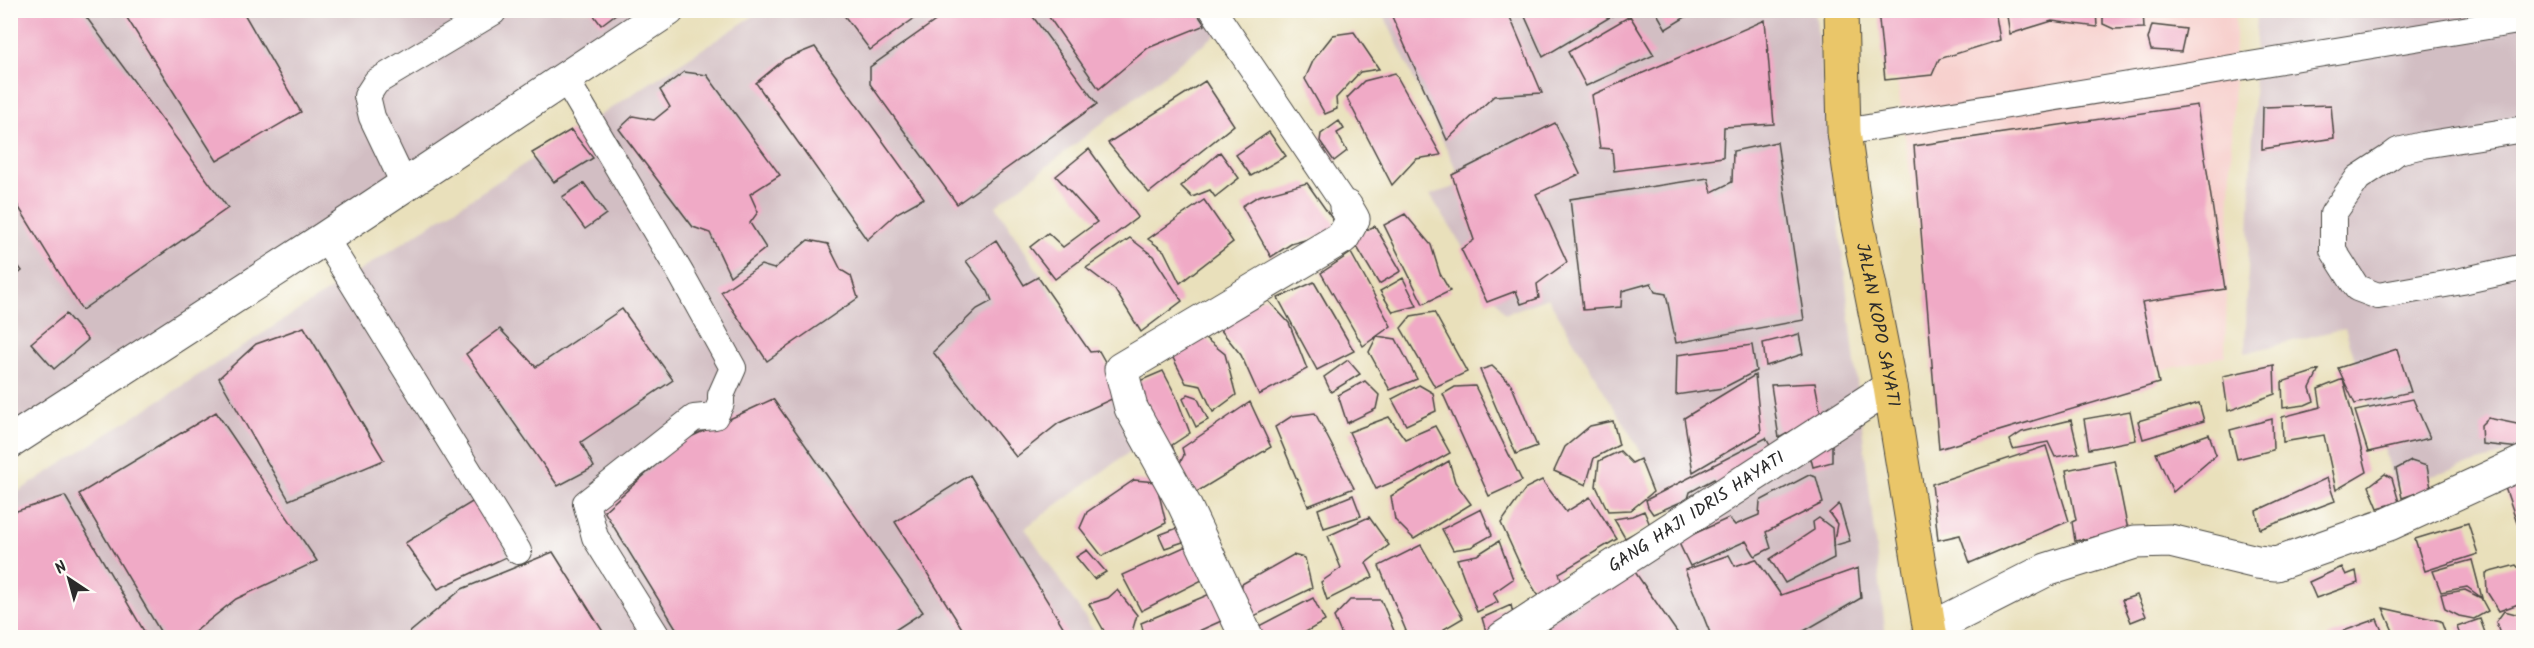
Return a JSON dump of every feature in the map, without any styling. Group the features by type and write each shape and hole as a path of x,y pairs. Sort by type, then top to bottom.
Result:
{"main road":[{"name":"JALAN KOPO SAYATI","path":"1841,10 1844,132 1856,216 1890,387 1930,633"}],"street":[{"path":"10,442 325,238 668,10"},
{"path":"1247,638 1184,504 1131,408 1121,369 1343,237 1353,219 1346,207"},
{"name":"GANG HAJI IDRIS HAYATI","path":"1503,638 1890,387"},
{"path":"1930,633 2046,570 2135,542 2170,541 2257,562 2276,564 2389,524 2523,462"}],"lane":[{"path":"1213,10 1346,207"},
{"path":"404,184 372,117 367,96 376,82 493,12"},
{"path":"1844,132 2523,20"},
{"path":"565,78 681,274 733,368 715,416 694,418 586,504 595,537 658,638"},
{"path":"2523,129 2398,151 2358,178 2333,214 2333,250 2357,288 2378,296 2523,267"},
{"path":"325,238 518,551"}],"shaded area":[{"path":"1212,10 1223,29 996,206 1146,440 1025,528 1098,637 11,637 10,497 761,11"},
{"path":"1887,10 2236,11 2225,356 1945,419"},
{"path":"11,11 651,11 11,453"},
{"path":"1382,11 1815,11 1886,637 1504,637 1683,522 1548,298 1505,314 1430,195 1463,184"},
{"path":"2257,11 2523,11 2523,449 2395,487 2345,328 2245,353"}],"building":[{"path":"10,10 81,10 228,208 82,310 10,193"},
{"path":"122,10 242,10 301,112 217,161"},
{"path":"590,10 621,10 601,25"},
{"path":"840,10 926,10 870,50"},
{"path":"951,10 1028,10 1097,104 957,204 870,84 870,67"},
{"path":"1044,10 1195,10 1205,25 1148,48 1099,89"},
{"path":"1389,10 1507,10 1542,93 1494,96 1447,140"},
{"path":"1522,10 1622,10 1543,57"},
{"path":"1655,10 1697,10 1666,29"},
{"path":"1878,10 1995,10 2000,40 1939,59 1932,75 1885,80"},
{"path":"2006,10 2096,10 2097,27 2052,21 2010,34"},
{"path":"2103,10 2143,10 2144,28 2114,29 2103,24"},
{"path":"1630,16 1654,55 1586,86 1568,52"},
{"path":"1765,20 1774,124 1724,127 1723,157 1614,171 1612,149 1600,148 1592,95"},
{"path":"2152,25 2186,29 2181,52 2151,50 2148,39"},
{"path":"1354,32 1379,69 1360,72 1336,98 1337,109 1325,114 1305,79 1314,59 1333,35"},
{"path":"815,47 924,198 897,213 867,240 756,83 785,59"},
{"path":"684,72 707,75 780,175 750,194 758,212 750,223 766,248 730,276 710,233 693,227 619,129 633,116 654,120 670,107 660,90"},
{"path":"1395,73 1441,155 1416,159 1392,185 1347,98 1364,81"},
{"path":"1205,81 1234,125 1149,193 1108,143"},
{"path":"2197,105 2225,289 2142,302 2159,383 1939,449 1914,146"},
{"path":"2331,105 2334,138 2262,149 2263,107"},
{"path":"1339,121 1344,129 1337,133 1347,151 1334,161 1320,141 1321,134"},
{"path":"1555,123 1580,174 1536,194 1567,262 1537,284 1539,298 1521,304 1516,291 1487,302 1461,249 1474,240 1452,175"},
{"path":"571,130 593,158 554,182 532,153"},
{"path":"1269,132 1286,156 1251,176 1236,155"},
{"path":"1777,142 1804,320 1676,343 1666,294 1655,292 1651,283 1622,291 1621,307 1583,310 1570,199 1708,178 1712,192 1732,182 1733,151"},
{"path":"1089,149 1138,217 1055,279 1030,247 1048,233 1063,247 1097,222 1056,176"},
{"path":"1220,152 1239,178 1215,197 1210,190 1192,197 1181,186"},
{"path":"584,183 606,214 585,229 562,197"},
{"path":"1307,183 1340,230 1291,244 1271,257 1242,206 1258,196"},
{"path":"1204,200 1233,242 1180,283 1164,251 1148,239"},
{"path":"1405,214 1431,245 1440,274 1450,291 1423,304 1384,225"},
{"path":"1375,226 1401,271 1379,284 1351,237"},
{"path":"1130,238 1153,256 1182,301 1141,332 1115,290 1086,268"},
{"path":"808,240 828,244 841,270 851,276 858,298 767,361 721,292 761,265 774,269"},
{"path":"996,240 1024,285 1038,277 1090,352 1099,351 1123,394 1059,423 1016,457 933,352 977,309 992,301 988,291 966,261"},
{"path":"1351,253 1391,326 1363,346 1321,273"},
{"path":"10,255 22,271 10,281"},
{"path":"1403,278 1417,306 1393,312 1380,291"},
{"path":"1314,282 1354,351 1317,370 1278,298"},
{"path":"1265,297 1289,323 1307,369 1259,395 1241,355 1215,323"},
{"path":"622,309 673,380 581,442 594,467 558,486 466,354 500,329 536,367"},
{"path":"1434,312 1467,372 1435,387 1401,328 1411,316"},
{"path":"66,314 88,340 54,369 31,343"},
{"path":"304,327 384,460 289,500 219,378 256,344"},
{"path":"1799,334 1803,354 1766,366 1763,343"},
{"path":"1377,336 1396,339 1417,379 1390,390 1369,352"},
{"path":"1205,338 1225,354 1236,395 1213,412 1201,386 1186,383 1172,356"},
{"path":"1752,345 1756,371 1723,388 1676,395 1677,355"},
{"path":"2397,349 2411,392 2355,404 2338,368"},
{"path":"1348,360 1360,374 1331,392 1324,377"},
{"path":"2274,365 2275,394 2228,411 2223,376"},
{"path":"1492,366 1511,384 1537,446 1516,454 1480,370"},
{"path":"2319,370 2310,388 2314,401 2305,405 2283,408 2282,382"},
{"path":"1163,371 1176,396 1190,433 1172,445 1176,457 1130,385"},
{"path":"1755,375 1761,432 1693,472 1684,418"},
{"path":"2343,379 2367,472 2336,490 2324,435 2283,442 2282,417 2321,407 2318,389"},
{"path":"1365,381 1379,395 1376,409 1347,423 1338,395"},
{"path":"1815,383 1821,415 1779,438 1771,385"},
{"path":"1419,385 1433,393 1436,411 1406,425 1392,399"},
{"path":"1475,386 1522,481 1489,496 1443,394 1455,387"},
{"path":"1188,394 1197,397 1208,420 1196,427 1183,399"},
{"path":"773,399 923,612 883,638 682,638 604,511 684,440"},
{"path":"2413,399 2430,438 2368,452 2355,411"},
{"path":"1250,402 1271,447 1195,493 1179,465 1184,455 1182,448"},
{"path":"2199,403 2204,421 2143,439 2138,421"},
{"path":"2130,411 2136,440 2089,449 2084,419"},
{"path":"216,412 317,561 236,599 187,638 164,638 79,494"},
{"path":"1315,413 1354,488 1308,506 1275,427 1292,416"},
{"path":"1389,417 1405,439 1435,426 1450,453 1414,473 1376,489 1349,432"},
{"path":"2488,418 2522,425 2519,432 2520,448 2482,444 2481,425"},
{"path":"2272,419 2273,450 2237,459 2230,430"},
{"path":"2071,420 2079,453 2055,457 2048,442 2013,449 2010,440 2022,432"},
{"path":"1613,421 1619,445 1594,458 1586,485 1554,471 1565,447 1590,426"},
{"path":"2209,434 2216,455 2173,492 2156,453"},
{"path":"1766,438 1775,455 1719,485 1714,479 1690,492 1688,499 1653,514 1648,507 1646,500"},
{"path":"1807,443 1832,443 1832,462 1813,467"},
{"path":"2046,446 2069,521 1970,563 1960,535 1938,540 1932,484"},
{"path":"1620,451 1632,463 1640,459 1653,492 1631,510 1608,511 1596,486 1599,461"},
{"path":"2114,460 2128,530 2075,541 2072,522 2076,520 2066,470"},
{"path":"1449,461 1455,482 1471,504 1414,539 1395,520 1391,496"},
{"path":"2411,461 2427,466 2431,488 2402,498 2396,469"},
{"path":"2524,471 2524,519 2517,522 2502,479"},
{"path":"2385,474 2392,478 2399,502 2378,508 2369,486"},
{"path":"970,475 1070,638 968,638 895,522"},
{"path":"1809,475 1816,477 1823,503 1766,532 1771,548 1755,556 1746,541 1690,566 1678,541 1729,518 1735,525 1759,515 1760,501"},
{"path":"2327,478 2335,501 2260,529 2256,511"},
{"path":"1134,480 1156,482 1166,523 1102,556 1080,528 1087,512"},
{"path":"1542,480 1566,512 1590,497 1617,539 1559,573 1564,590 1542,602 1522,569 1501,523 1526,488"},
{"path":"1353,495 1361,516 1324,528 1318,509"},
{"path":"65,496 148,638 10,638 10,513"},
{"path":"477,499 499,533 506,557 438,589 405,543"},
{"path":"1839,504 1850,541 1833,546 1837,524 1829,513"},
{"path":"1481,509 1492,535 1471,547 1453,550 1442,529"},
{"path":"1644,511 1650,525 1625,538 1614,519"},
{"path":"1369,517 1389,545 1366,563 1373,577 1327,600 1321,582 1341,568 1328,536"},
{"path":"1819,518 1832,528 1834,558 1785,583 1770,559 1814,530 1813,522"},
{"path":"2468,523 2478,554 2425,571 2415,539"},
{"path":"1180,527 1186,541 1165,548 1159,535"},
{"path":"1499,541 1513,579 1493,593 1498,602 1477,612 1457,559 1477,555"},
{"path":"1193,543 1208,577 1141,611 1122,575"},
{"path":"1421,545 1463,618 1444,629 1447,638 1409,638 1379,566"},
{"path":"1087,550 1106,572 1094,579 1076,557"},
{"path":"553,552 607,638 403,638 462,589"},
{"path":"1293,555 1305,558 1312,588 1250,618 1241,596 1242,584"},
{"path":"1729,555 1735,566 1756,559 1781,595 1858,568 1861,598 1792,638 1712,638 1685,570"},
{"path":"2472,560 2482,598 2467,587 2441,592 2433,571"},
{"path":"2516,565 2524,574 2524,602 2499,611 2487,592 2486,573"},
{"path":"2342,567 2346,575 2356,571 2358,583 2316,598 2309,582"},
{"path":"1635,572 1681,638 1554,638 1548,625"},
{"path":"1117,590 1137,615 1132,632 1108,638 1089,604 1108,598"},
{"path":"2465,590 2481,598 2488,611 2474,619 2459,616 2445,609 2441,594"},
{"path":"1217,591 1228,618 1183,638 1145,638 1141,623"},
{"path":"2137,595 2146,616 2131,622 2122,600"},
{"path":"1313,598 1325,621 1302,634 1303,638 1259,638 1255,628"},
{"path":"1350,600 1381,600 1397,638 1343,638 1334,617"},
{"path":"1511,605 1514,618 1487,635 1482,618"},
{"path":"2383,608 2441,621 2447,638 2396,638"},
{"path":"2504,611 2524,616 2524,638 2501,638 2496,622"},
{"path":"2377,619 2385,638 2327,638 2327,637"},
{"path":"2480,619 2487,638 2461,638 2457,627"}]}
